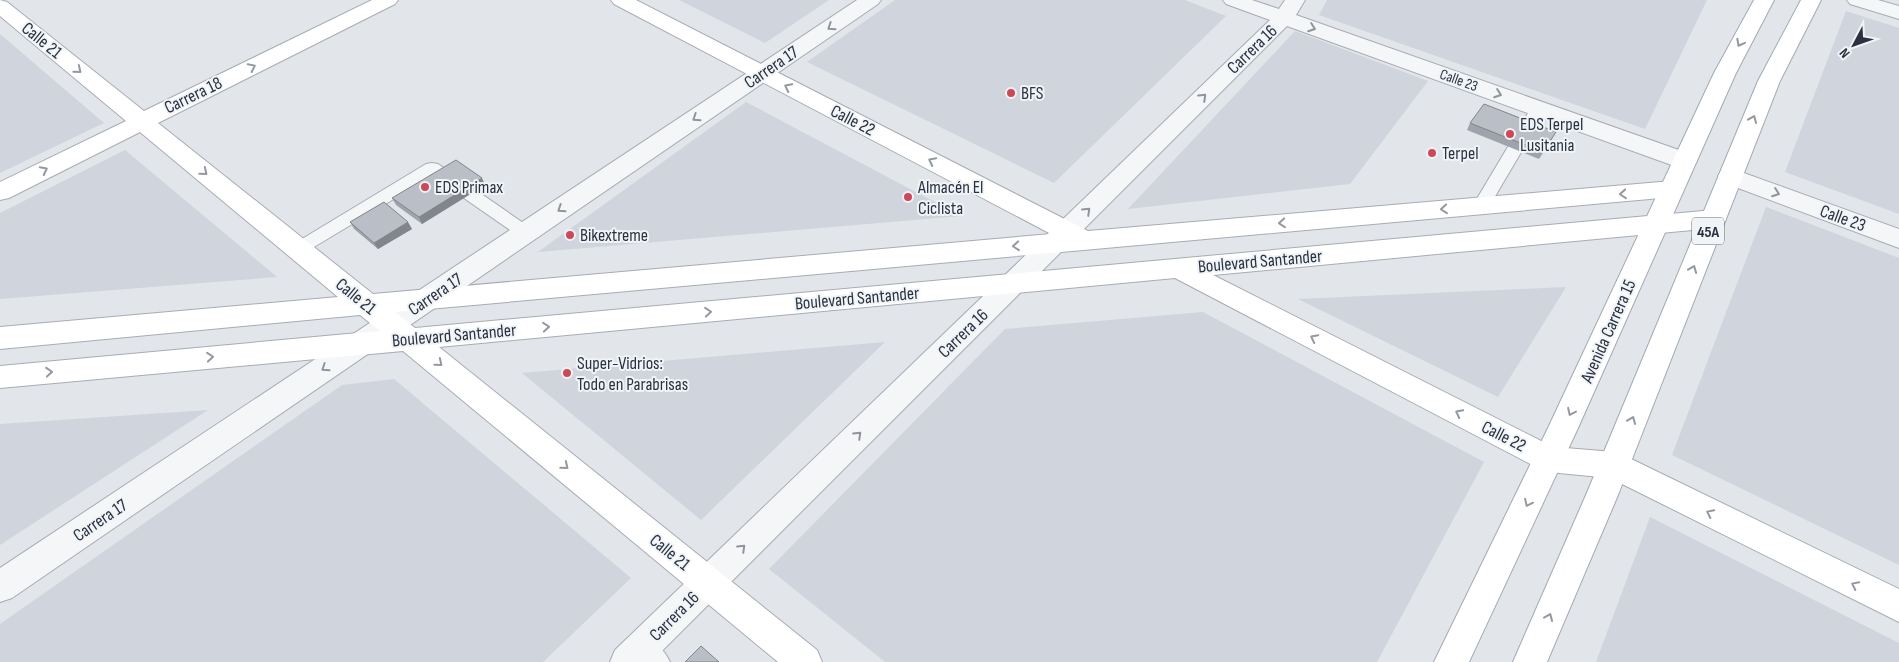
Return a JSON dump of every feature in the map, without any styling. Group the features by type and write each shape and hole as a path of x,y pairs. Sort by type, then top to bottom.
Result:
{"main road":[{"name":"Carrera 18","path":"0,192 388,0"},
{"name":"Calle 22","path":"621,0 762,73 1068,238"},
{"name":"Avenida Carrera 15","path":"1451,662 1549,459 1733,57 1764,0"},
{"name":"45A","path":"1530,662 1614,465 1768,81 1810,0"},
{"name":"Calle 21","path":"0,6 805,662"},
{"name":"Boulevard Santander","path":"0,338 1068,238 1118,237 1672,189"},
{"name":"Boulevard Santander","path":"0,376 362,343 400,332 1012,284 1714,219"},
{"name":"Calle 22","path":"1118,237 1549,459 1614,465 1899,606"}],"street":[{"name":"Carrera 17","path":"400,332 427,299 871,0"},
{"name":"Calle 23","path":"1233,0 1290,9 1538,108 1685,161"},
{"path":"1857,0 1899,13"},
{"name":"Carrera 16","path":"642,657 707,582 1012,284 1068,238 1290,9"},
{"name":"Calle 23","path":"1730,176 1899,238"},
{"name":"Carrera 17","path":"0,587 362,343"}],"lane":[{"path":"1526,129 1538,108"},
{"path":"1481,206 1515,149"},
{"path":"298,249 432,168 526,232"}],"shaded area":[{"path":"679,0 829,0 765,43"},
{"path":"895,0 1185,0 1226,16 1054,183 807,62"},
{"path":"1327,0 1707,0 1645,129 1319,15"},
{"path":"1846,11 1899,28 1899,214 1785,172"},
{"path":"1295,31 1428,81 1350,184 1128,209"},
{"path":"0,34 104,123 0,173"},
{"path":"746,102 961,216 538,252"},
{"path":"125,150 277,277 0,299 0,213"},
{"path":"1766,207 1899,258 1899,565 1672,455"},
{"path":"1566,287 1498,397 1298,299"},
{"path":"1203,312 1484,462 1377,662 885,662 769,569 1005,329"},
{"path":"885,342 701,520 522,373"},
{"path":"394,379 631,578 543,662 0,662 0,624 342,385"},
{"path":"208,410 0,545 0,424"},
{"path":"1650,517 1899,643 1899,662 1596,662"}],"building":[{"name":"EDS Terpel Lusitania","path":"1484,104 1556,132 1543,152 1470,123"},
{"path":"456,160 482,178 419,217 392,198"},
{"path":"384,202 408,222 374,243 350,222"},
{"path":"701,646 719,662 685,662"}],"place":[{"name":"BFS","path":"1011,93"},
{"name":"EDS Terpel Lusitania","path":"1510,134"},
{"name":"Terpel","path":"1432,153"},
{"name":"EDS Primax","path":"425,187"},
{"name":"Almacén El Ciclista","path":"908,197"},
{"name":"Bikextreme","path":"570,235"},
{"name":"Super-Vidrios: Todo en Parabrisas","path":"567,373"}]}
